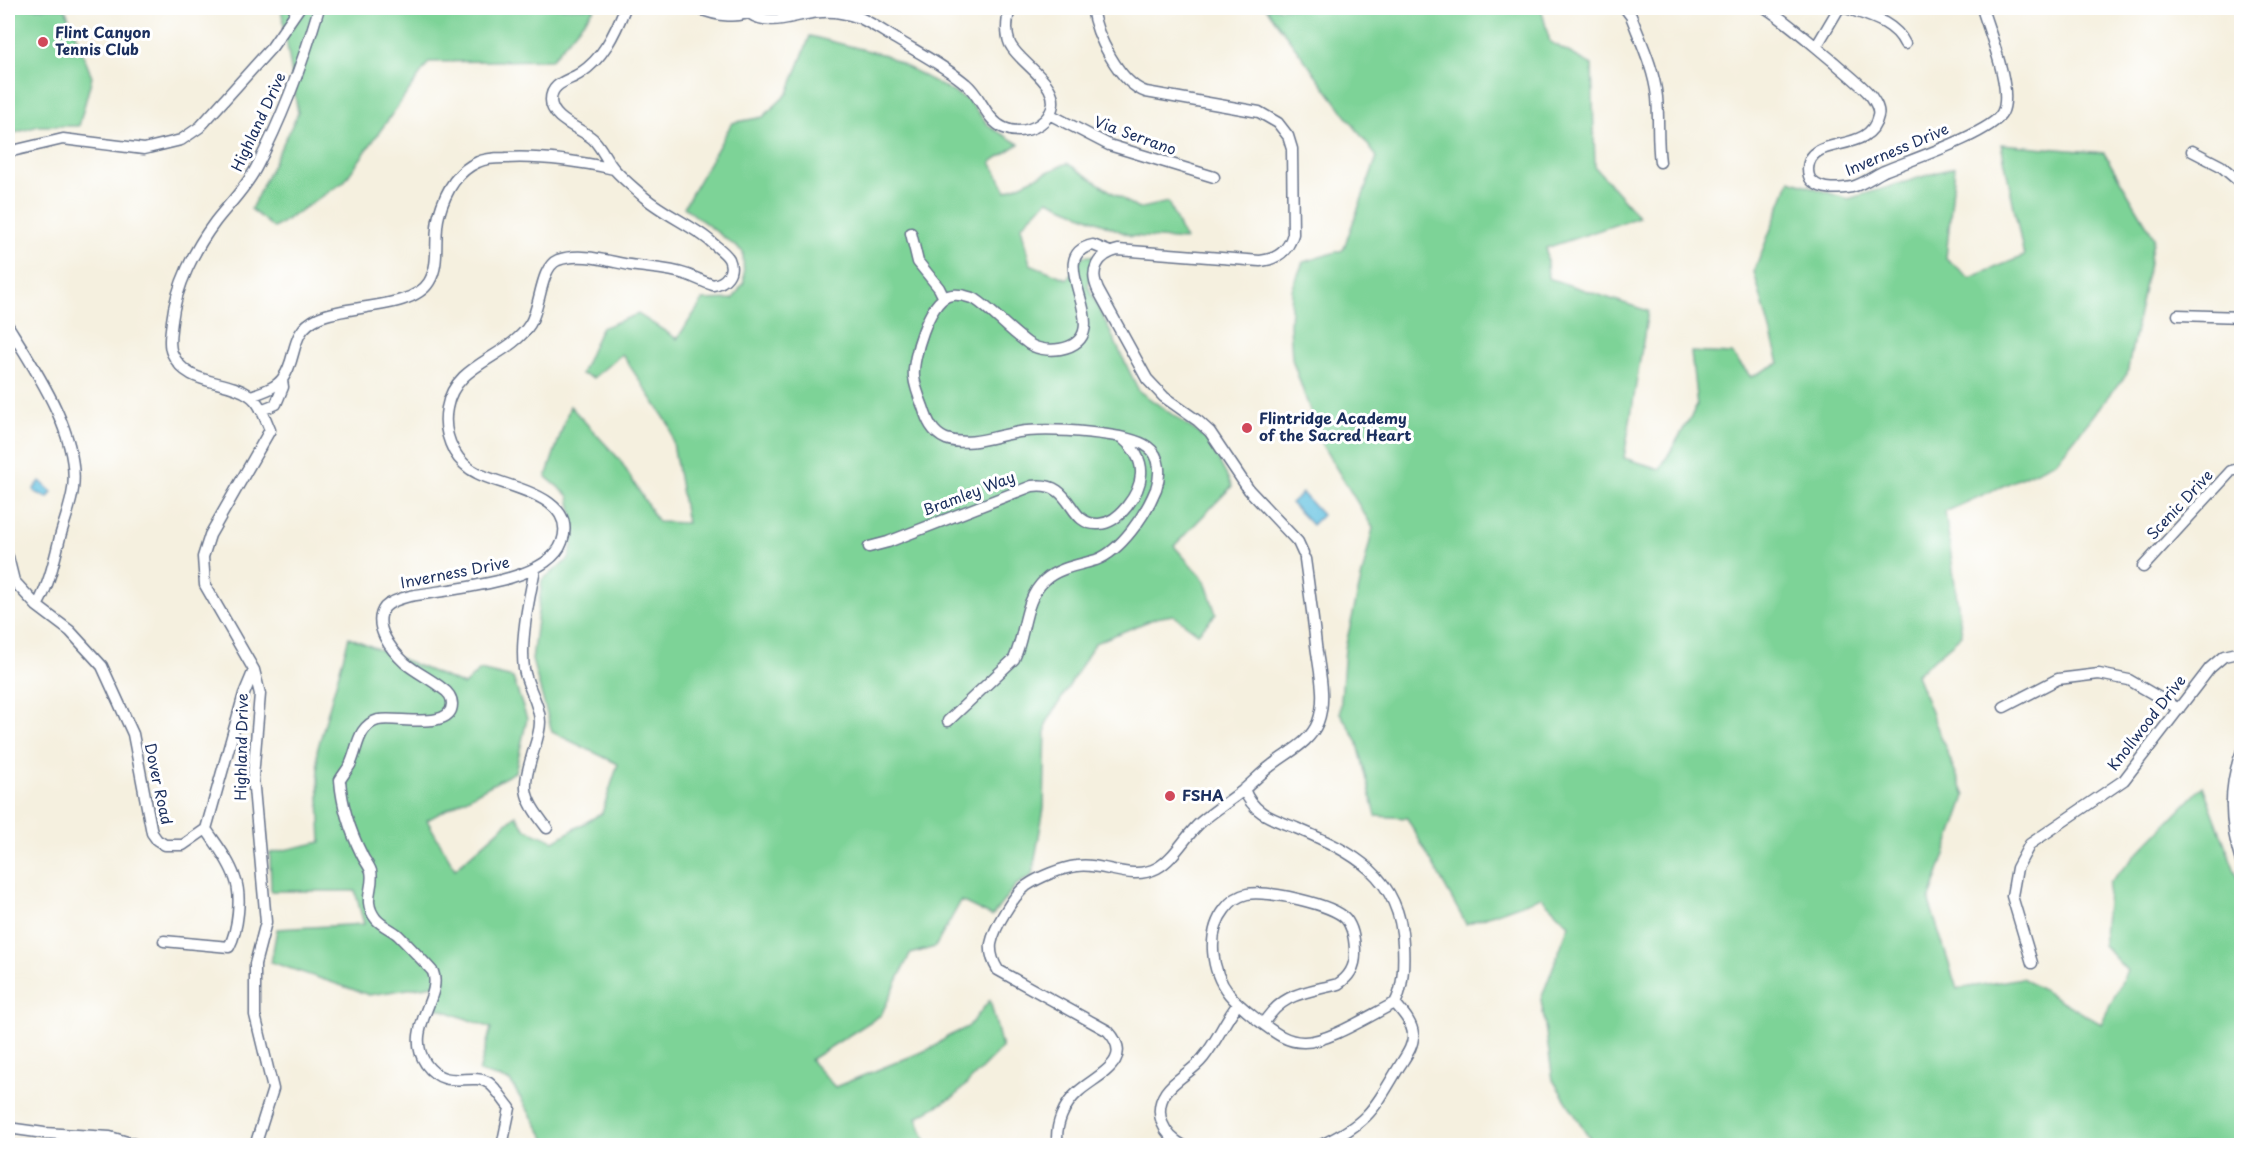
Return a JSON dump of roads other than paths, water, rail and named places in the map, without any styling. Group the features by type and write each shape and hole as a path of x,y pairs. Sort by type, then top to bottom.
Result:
{"street":[{"path":"8,152 63,139 144,149 181,140 200,127 272,47 299,8"},
{"name":"Highland Drive","path":"251,396 205,381 177,363 170,350 172,314 193,256 215,222 243,190 256,169 305,57 319,8"},
{"name":"Inverness Drive","path":"502,1146 510,1107 488,1083 473,1079 458,1081 442,1078 428,1066 418,1051 419,1034 434,989 433,972 398,935 376,919 369,908 371,871 345,815 340,780 350,765 360,736 366,727 376,721 393,718 433,721 444,719 450,713 452,705 444,689 405,663 391,647 380,627 381,616 386,606 410,596 513,578 547,561 562,544 565,532 562,518 553,507 539,497 483,476 464,464 454,452 447,434 445,418 448,399 454,386 464,375 522,335 531,323 538,307 546,271 550,264 558,260 589,257 669,269 713,285 728,279 731,269 729,260 708,239 647,199 614,169 594,140 564,119 555,111 551,103 556,86 579,75 605,50 625,8"},
{"path":"698,8 729,15 753,10 758,19 768,21 822,12 835,12 861,18 966,83 982,101 996,124 1015,132 1032,129 1046,119 1053,106 1051,92 1017,54 1007,36 1010,8"},
{"path":"1058,1146 1057,1131 1064,1110 1079,1090 1112,1067 1116,1059 1117,1047 1108,1031 998,970 993,963 991,945 1009,906 1019,892 1030,883 1075,867 1099,867 1129,873 1148,871 1157,867 1171,856 1195,827 1270,766 1299,746 1315,728 1322,693 1304,556 1295,539 1249,490 1210,432 1164,397 1147,379 1095,283 1094,268 1102,256 1118,250 1260,261 1276,258 1288,249 1293,234 1292,149 1288,136 1278,123 1259,112 1146,92 1130,84 1098,32 1092,8"},
{"path":"1624,8 1631,16 1654,80 1660,162"},
{"name":"Inverness Drive","path":"1766,8 1858,83 1877,105 1878,116 1872,129 1864,137 1849,144 1820,150 1813,154 1808,163 1808,174 1812,181 1821,186 1839,189 1855,186 1978,131 2001,116 2005,87 1982,8"},
{"path":"1816,47 1839,8"},
{"path":"1846,8 1890,25 1901,35 1905,44"},
{"name":"Via Serrano","path":"1049,114 1109,145 1214,177"},
{"path":"2192,151 2221,166 2241,184"},
{"path":"282,380 283,387 276,404 261,410 251,396 282,380 289,366 294,344 306,326 319,317 336,312 411,297 429,282 435,267 438,218 444,199 454,181 467,168 480,161 532,156 579,161 614,169"},
{"path":"911,233 918,262 939,288 944,298"},
{"path":"948,720 1014,659 1019,649 1033,596 1046,579 1054,573 1105,556 1119,547 1144,509 1158,483 1159,474 1156,458 1146,446 1123,438 1051,430 1025,431 968,442 955,441 938,435 928,421 916,387 914,366 932,313 944,298 957,295 975,299 1027,343 1037,348 1058,350 1067,347 1082,338 1086,325 1074,272 1077,255 1081,249 1093,244 1110,252"},
{"path":"2178,315 2241,316"},
{"path":"8,326 59,416 71,454 73,488 47,588 37,606"},
{"name":"Highland Drive","path":"255,1146 273,1089 255,1015 255,964 266,921 253,777 260,694 254,670 205,585 203,557 210,535 270,429 261,410"},
{"name":"Bramley Way","path":"869,547 888,542 1039,485 1047,486 1063,494 1075,513 1086,522 1107,523 1123,510 1133,496 1142,475 1137,456 1123,438"},
{"name":"Scenic Drive","path":"2144,567 2231,471 2241,468"},
{"name":"Dover Road","path":"8,557 14,581 37,606 70,631 102,666 132,734 152,833 157,840 165,845 183,845 206,829"},
{"path":"535,569 526,622 524,670 540,718 540,731 525,778 525,791 531,806 548,828"},
{"name":"Knollwood Drive","path":"2032,963 2012,896 2017,868 2030,844 2124,780 2210,668 2224,656 2241,652"},
{"path":"164,941 229,947 234,938 237,927 236,879 224,855 206,829 244,694 254,670"},
{"path":"2004,707 2058,679 2099,674 2128,680 2179,709"},
{"path":"2241,751 2233,778 2231,795 2233,832 2241,865"},
{"path":"1244,789 1258,812 1336,847 1379,876 1394,901 1403,933 1402,979 1395,1003 1330,1036 1315,1041 1296,1042 1286,1039 1263,1024 1238,1004 1230,996 1220,979 1211,943 1220,915 1228,904 1247,894 1264,894 1324,906 1341,914 1351,926 1355,959 1349,974 1338,984 1289,997 1271,1012 1263,1024"},
{"path":"1319,1146 1343,1141 1372,1111 1410,1048 1413,1033 1411,1026 1395,1003"},
{"path":"1185,1146 1172,1138 1162,1124 1160,1108 1162,1100 1166,1092 1206,1055 1238,1004"},
{"path":"8,1128 44,1133 110,1137 141,1146"}],"water":[{"path":"40,481 52,492 48,498 35,492 34,489"},
{"path":"1302,493 1322,515 1312,525 1291,503"}],"place":[{"name":"Flint Canyon Tennis Club","path":"43,42"},
{"name":"Flintridge Academy of the Sacred Heart","path":"1247,428"},
{"name":"FSHA","path":"1170,796"}]}
